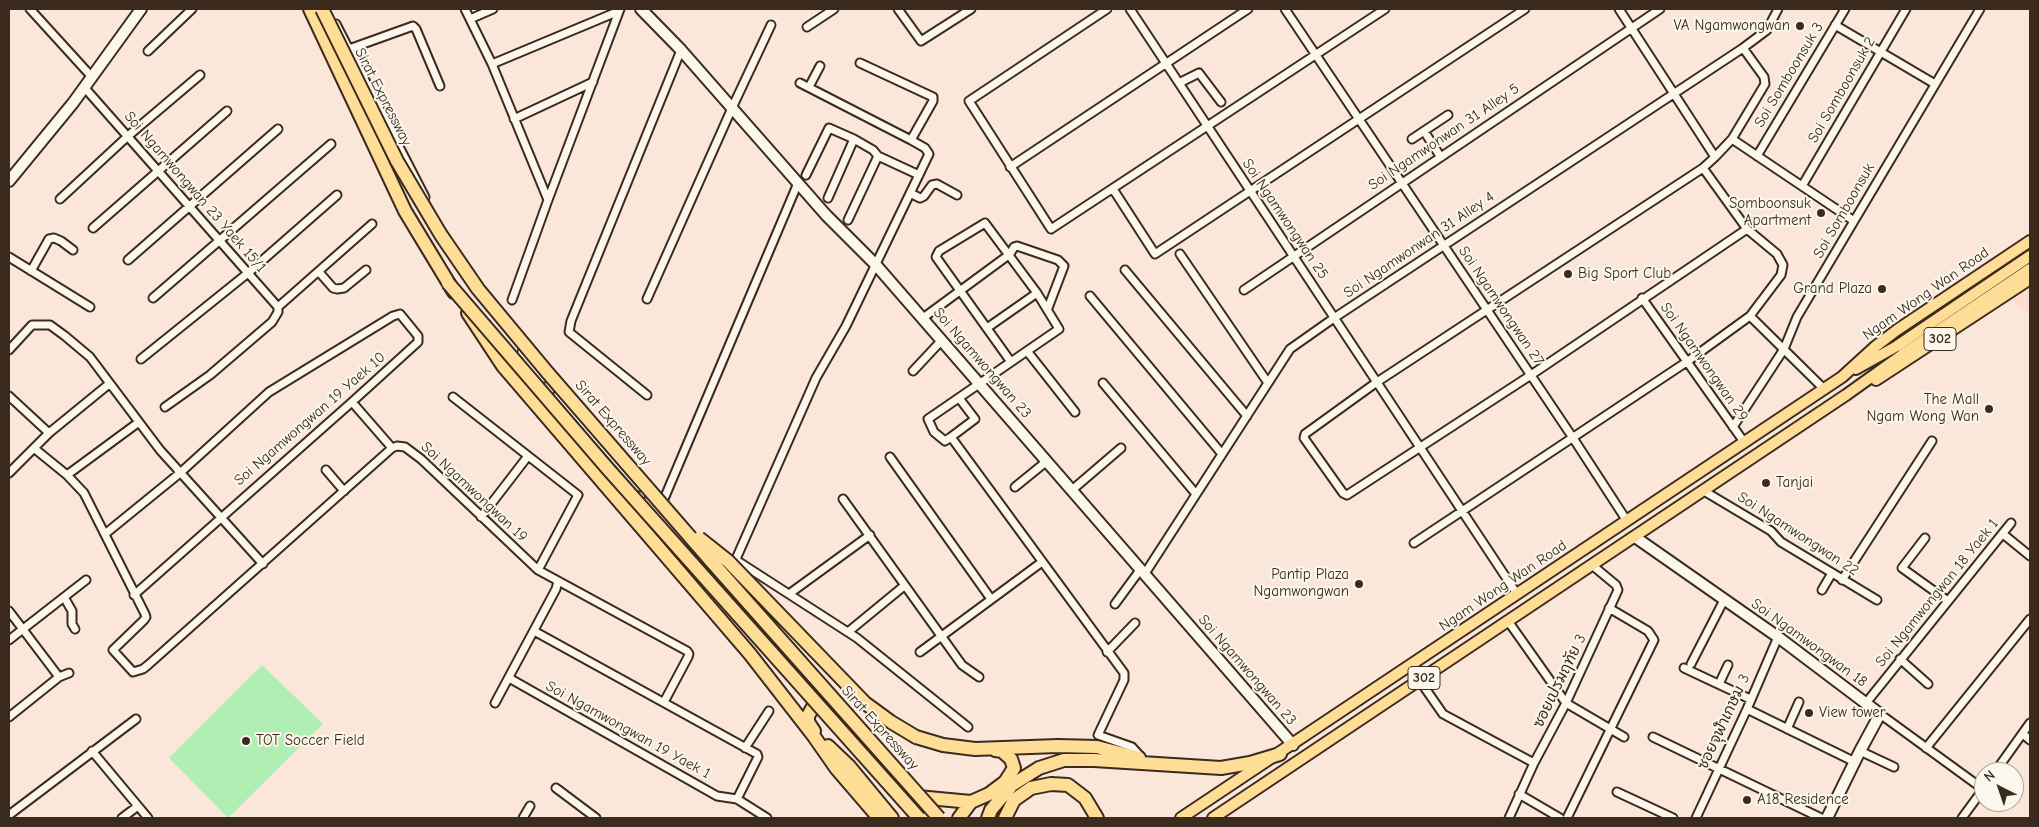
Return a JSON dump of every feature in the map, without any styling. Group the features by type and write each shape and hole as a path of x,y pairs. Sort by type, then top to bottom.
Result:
{"highway":[{"name":"Sirat Expressway","path":"310,9 405,211 448,284 596,455 919,818"},
{"name":"Sirat Expressway","path":"322,9 398,161 441,235 478,288 541,365 711,561 939,818"},
{"path":"448,284 504,366 750,654 794,711 848,766 892,818"},
{"path":"678,521 728,561 865,702 891,722 916,737 943,745 1002,751 1011,760 1014,768 1005,782 989,794 971,802 959,818"},
{"path":"794,711 802,712 813,702 814,697 818,698"},
{"path":"818,698 808,716 808,722 836,768 879,818"},
{"path":"975,749 1058,746 1097,747 1188,768"},
{"path":"988,818 991,810 1012,785 1039,768 1064,760 1094,760 1213,769 1235,766 1280,754"},
{"path":"1004,818 1014,800 1031,788 1051,784 1068,785 1085,798 1097,818"},
{"path":"907,796 971,802"}],"main road":[{"name":"Ngam Wong Wan Road","path":"1181,818 1280,754 1842,377 1897,330 2030,241"},
{"name":"Ngam Wong Wan Road","path":"1213,818 1846,395 1900,350 2030,256"},
{"name":"Ngam Wong Wan Road","path":"1842,377 1900,350 2030,269"},
{"name":"Ngam Wong Wan Road","path":"1846,395 1897,368 2030,279"}],"street":[{"path":"30,9 91,76"},
{"path":"10,179 84,87 141,9"},
{"path":"148,51 192,9"},
{"path":"328,9 468,281 532,364 818,698 926,818"},
{"path":"465,9 492,64 548,200"},
{"path":"470,19 493,9"},
{"name":"Soi Ngamwongwan 23","path":"642,9 681,50 826,215 876,264 1293,745"},
{"path":"806,27 834,9"},
{"path":"898,9 921,41 971,9"},
{"path":"1107,9 969,101 1051,230 1385,9"},
{"name":"Soi Ngamwongwan 25","path":"1130,9 1517,594"},
{"path":"1010,167 1248,9"},
{"name":"Soi Ngamwongwan 27","path":"1285,9 1627,521"},
{"path":"1113,189 1155,254 1525,9"},
{"path":"1619,9 1715,157"},
{"name":"Soi Ngamwonwan 31 Alley 5","path":"1244,290 1660,9"},
{"name":"Soi Ngamwonwan 31 Alley 4","path":"1115,604 1142,572 1196,494 1290,350 1334,318 1743,48 1767,30 1778,9"},
{"name":"Soi Somboonsuk 3","path":"1757,156 1845,9"},
{"name":"Soi Somboonsuk 2","path":"1802,186 1906,9"},
{"name":"Soi Somboonsuk","path":"1733,427 1784,349 1797,317 1980,9"},
{"path":"492,64 620,10"},
{"path":"512,300 620,10"},
{"path":"647,299 771,25"},
{"path":"1835,25 1935,84"},
{"path":"349,49 413,26 416,28 440,86"},
{"path":"1743,48 1764,77 1765,84 1732,139 1703,168 1488,311 1377,382 1305,434 1304,438 1343,493 1347,495 1531,375 1642,298 1748,229"},
{"path":"647,395 569,332 572,320 681,50"},
{"path":"860,63 933,97 911,140"},
{"path":"809,87 820,66"},
{"path":"1180,83 1200,73 1221,102"},
{"path":"60,199 128,136 200,75"},
{"path":"514,119 593,82"},
{"path":"723,587 816,378 846,326 929,154 925,148 911,140 800,83"},
{"name":"Soi Ngamwongwan 23 Yaek 15/1","path":"84,87 278,306"},
{"path":"93,228 227,111"},
{"path":"1412,139 1448,115"},
{"path":"806,175 829,128 854,139 873,150 878,156 919,175"},
{"path":"128,260 278,129"},
{"path":"1424,131 1440,156"},
{"path":"828,198 854,139"},
{"path":"1732,139 1854,221"},
{"path":"152,298 331,144"},
{"path":"848,220 878,156"},
{"path":"1414,543 1688,362 1750,316 1781,275 1783,265 1777,254 1748,229 1703,168"},
{"path":"659,511 798,183"},
{"path":"910,193 920,198 924,196 932,185 937,184 957,195"},
{"path":"141,359 248,273 337,195"},
{"path":"959,398 975,419 945,441 934,432 928,420 959,398 1011,362 1027,352 1059,329 1048,308 985,222 939,251 936,257 1011,362"},
{"path":"165,406 210,375 272,322 278,312 278,306 372,224"},
{"path":"31,271 49,239 54,238 61,241 73,250"},
{"path":"923,318 1010,254 1014,247 1017,246 1058,260 1064,266 1048,308"},
{"path":"1180,254 1268,383"},
{"path":"9,257 90,307"},
{"path":"319,272 333,288 337,289 344,288 366,270"},
{"path":"1125,270 1247,416"},
{"path":"987,328 1037,293"},
{"path":"1090,296 1222,454"},
{"name":"Soi Ngamwongwan 29","path":"1642,298 1744,442"},
{"name":"Soi Ngamwongwan 19 Yaek 10","path":"134,595 418,342 418,336 400,314 393,316 269,392 180,473"},
{"path":"1750,316 1824,389"},
{"path":"9,350 32,325 50,325 90,357 109,384 180,473 262,564"},
{"path":"913,371 942,340"},
{"path":"1027,352 1075,412"},
{"path":"1103,383 1196,494"},
{"path":"9,474 49,433 109,384"},
{"path":"9,396 49,433"},
{"path":"453,397 578,495 538,570"},
{"path":"35,449 67,475 84,493 146,617 113,650 133,672 143,669 148,665 392,448 352,402"},
{"path":"67,475 139,422"},
{"path":"951,437 1125,677 1098,735 1132,747 1143,759"},
{"path":"1842,580 1932,441"},
{"name":"Soi Ngamwongwan 19","path":"392,448 398,446 405,447 421,459 538,570 689,654 664,702"},
{"path":"1072,490 1121,448"},
{"path":"481,517 528,456"},
{"path":"890,457 991,599"},
{"path":"1014,487 1047,461"},
{"path":"326,470 344,491"},
{"path":"105,534 180,473"},
{"name":"Soi Ngamwongwan 22","path":"1704,491 1771,531 1781,542 1877,600"},
{"path":"843,498 962,665 979,678"},
{"name":"Soi Ngamwongwan 18 Yaek 1","path":"1866,703 2011,524"},
{"path":"2003,534 2030,556"},
{"path":"789,594 870,535"},
{"name":"Soi Ngamwongwan 18","path":"1635,537 1778,637 1974,782"},
{"path":"1925,538 1902,568 1948,601"},
{"path":"736,560 848,632 968,727"},
{"path":"920,652 1042,562"},
{"name":"ซอยเปรมฤทัย 3","path":"1509,818 1534,763 1566,703 1618,587 1592,565"},
{"path":"1822,590 1832,573"},
{"path":"9,640 86,580"},
{"path":"495,703 556,589 558,581"},
{"path":"848,632 904,586"},
{"path":"64,597 72,611 72,624 75,629"},
{"path":"1724,600 1687,666 1750,699"},
{"path":"1567,818 1654,640 1648,631 1609,608"},
{"path":"9,611 59,678"},
{"path":"1926,748 2030,619"},
{"path":"1508,621 1566,703 1624,736"},
{"path":"1107,652 1136,623"},
{"path":"534,630 758,756 737,799 766,818"},
{"name":"ซอยจุฬาเกษม 3","path":"1696,818 1778,637"},
{"path":"1900,660 1928,684"},
{"path":"1719,684 1728,665"},
{"path":"9,717 68,673"},
{"name":"Soi Ngamwongwan 19 Yaek 1","path":"509,678 717,796 737,799"},
{"path":"1420,681 1443,714 1534,763"},
{"path":"1787,729 1799,702"},
{"path":"1747,709 1855,762"},
{"path":"746,748 769,711"},
{"path":"1827,818 1880,714"},
{"path":"9,815 136,719"},
{"path":"2002,762 2030,724"},
{"path":"2023,734 2030,740"},
{"path":"1654,737 1821,818"},
{"path":"92,751 148,818"},
{"path":"1860,751 1894,767"},
{"path":"556,788 596,818"},
{"path":"1617,792 1674,818"},
{"path":"1519,794 1560,818"},
{"name":"Soi Ngamwongwan 18","path":"1964,817 1974,802"},
{"path":"122,818 138,806"},
{"path":"523,818 530,806"}],"shaded area":[{"path":"2030,284 2030,315 2009,298"}],"green space":[{"name":"TOT Soccer Field","path":"262,665 323,724 228,818 169,758"}],"place":[{"name":"VA Ngamwongwan","path":"1800,26"},
{"name":"Somboonsuk Apartment","path":"1821,213"},
{"name":"Big Sport Club","path":"1568,274"},
{"name":"Grand Plaza","path":"1882,289"},
{"name":"The Mall Ngam Wong Wan","path":"1989,409"},
{"name":"Tanjai","path":"1766,483"},
{"name":"Pantip Plaza Ngamwongwan","path":"1359,584"},
{"name":"View tower","path":"1809,713"},
{"name":"TOT Soccer Field","path":"246,741"},
{"name":"A18 Residence","path":"1747,800"}]}
